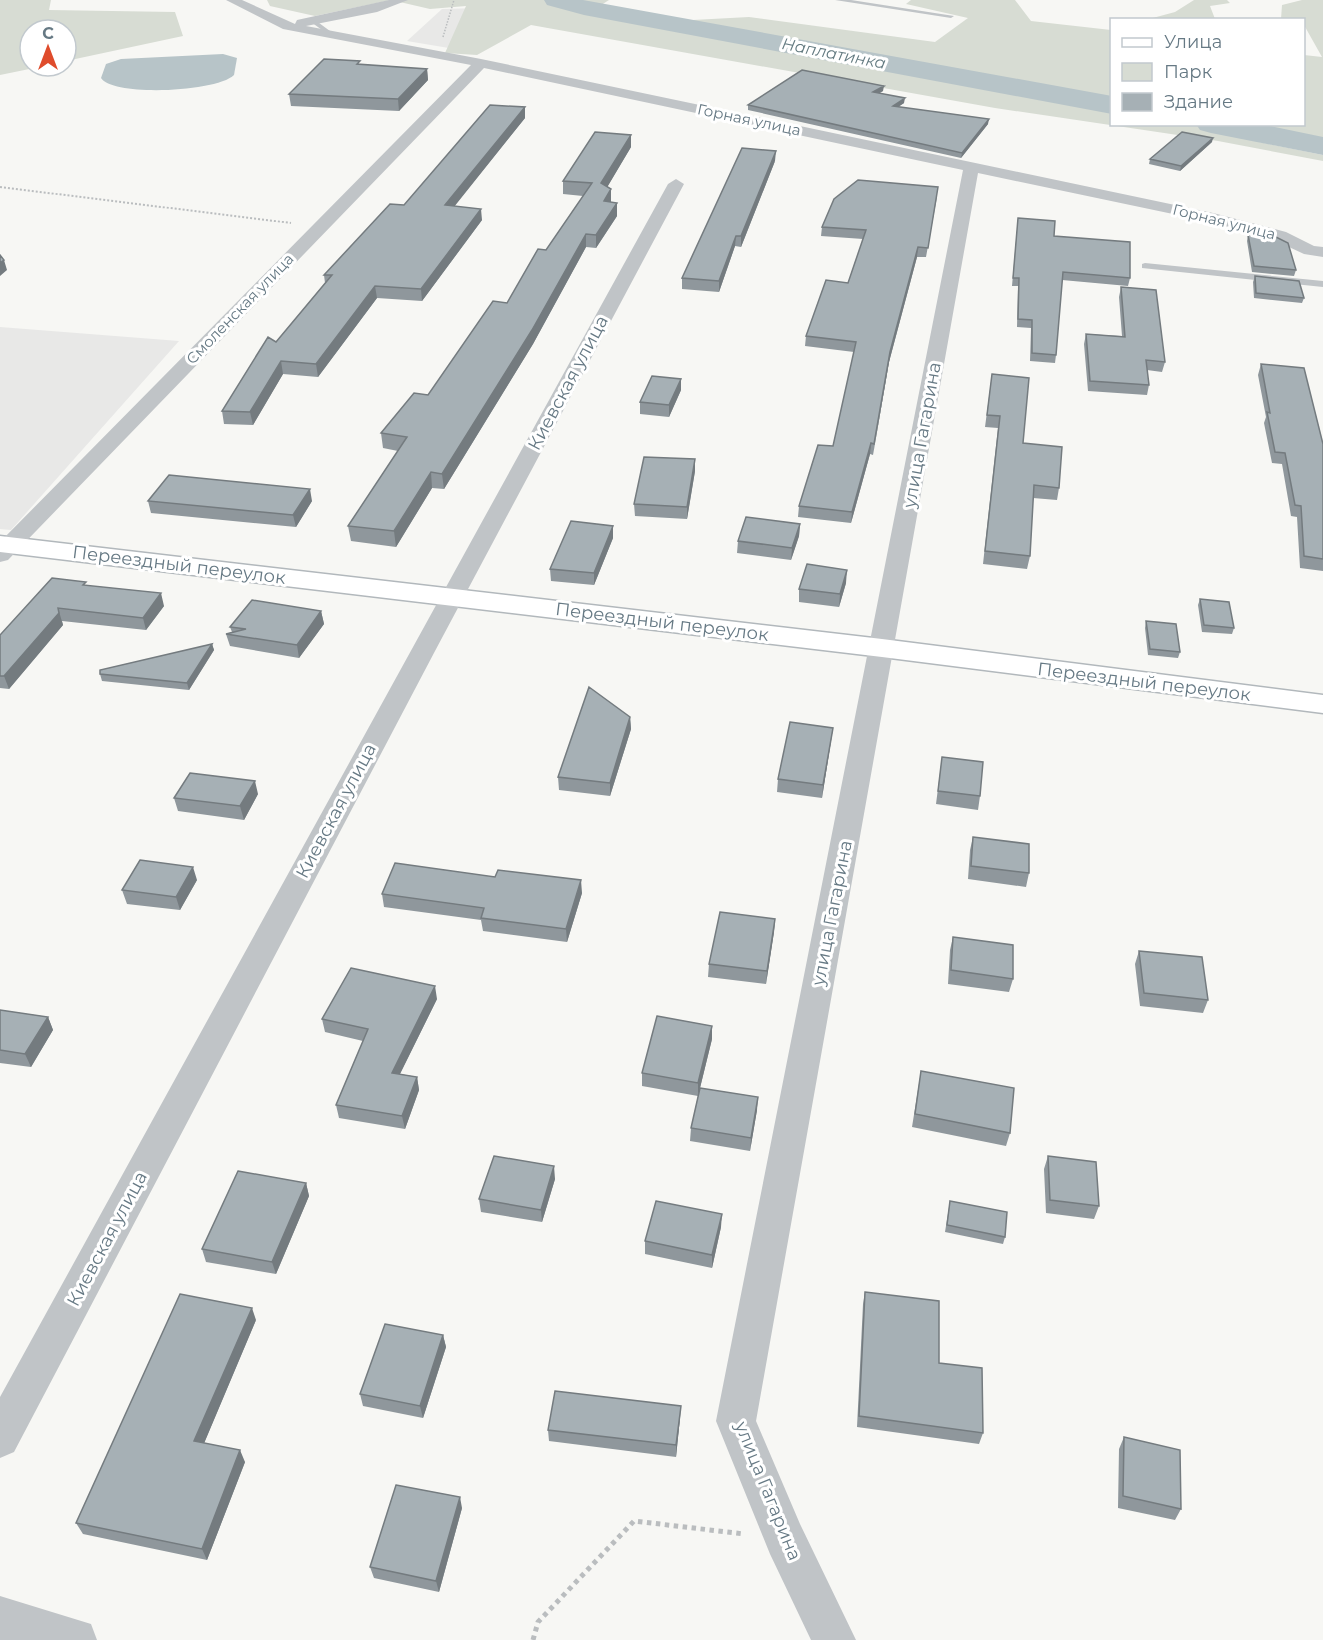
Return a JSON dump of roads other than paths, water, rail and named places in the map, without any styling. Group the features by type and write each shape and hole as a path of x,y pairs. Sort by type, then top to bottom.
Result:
{"street":[{"name":"Горная улица","path":"232,0 287,26 481,63 1213,218 1280,236 1316,251 1323,261"},
{"path":"287,26 373,9 402,0"},
{"name":"Смоленская улица","path":"3,548 481,63"},
{"name":"улица Гагарина","path":"834,1640 784,1539 736,1421 971,168"},
{"name":"Киевская улица","path":"0,1438 676,184"},
{"name":"Переездный переулок","path":"3,548 882,648 1323,704"},
{"path":"0,1618 75,1640"}],"lane":[{"path":"838,0 951,16"},
{"path":"312,21 332,34"},
{"path":"1145,266 1323,284"}],"waterway":[{"name":"Наплатинка","path":"556,0 584,8 1110,105"},
{"name":"Наплатинка","path":"1221,126 1323,146"}]}
